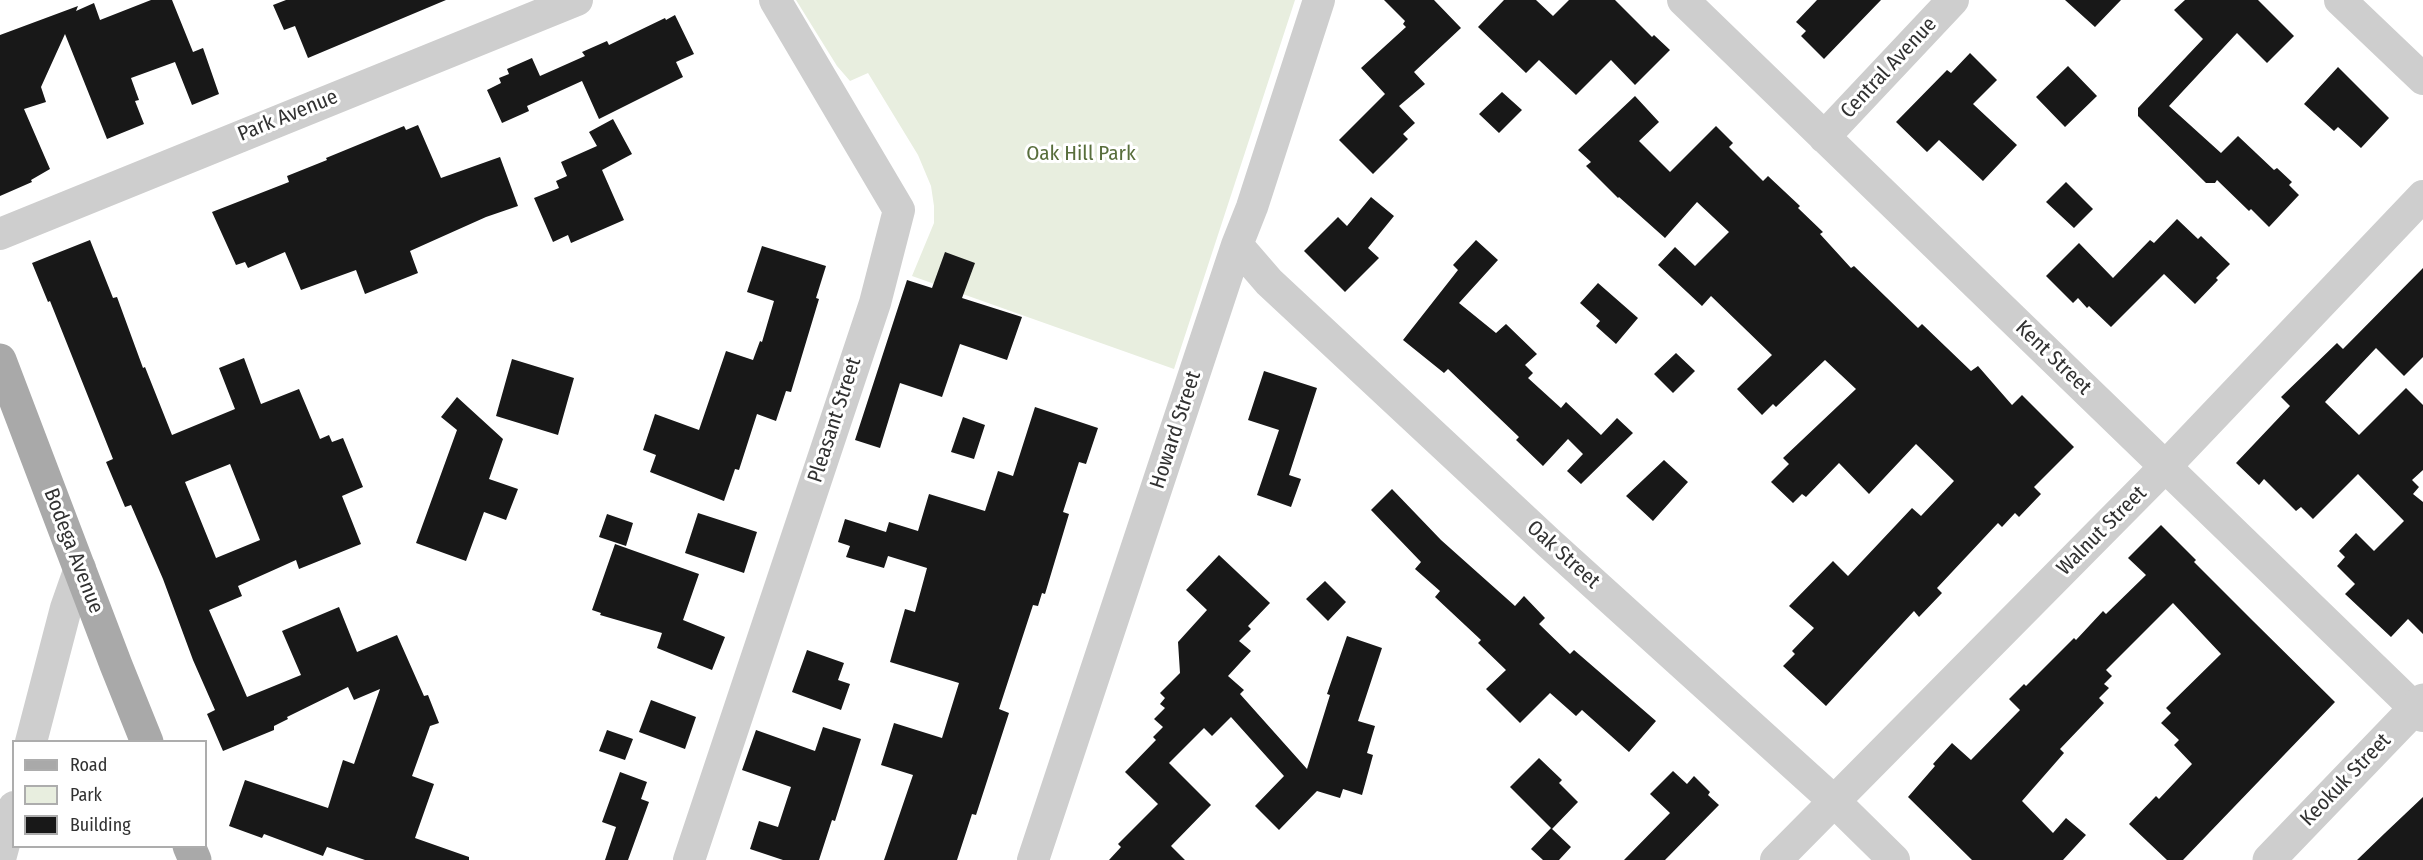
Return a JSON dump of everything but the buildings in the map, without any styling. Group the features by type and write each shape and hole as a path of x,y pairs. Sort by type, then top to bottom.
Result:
{"main road":[{"name":"Bodega Avenue","path":"0,360 147,740"}],"street":[{"name":"Park Avenue","path":"0,234 577,0"},
{"name":"Pleasant Street","path":"689,860 875,303 899,210 775,0"},
{"name":"Howard Street","path":"1033,860 1319,0"},
{"name":"Kent Street","path":"1683,0 2165,467 2420,708"},
{"name":"Central Avenue","path":"1824,137 1953,0"},
{"path":"2340,0 2423,79"},
{"name":"Walnut Street","path":"1776,860 2165,467 2423,196"},
{"name":"Oak Street","path":"1237,245 1278,291 1549,543 1834,801 1894,860"},
{"path":"31,740 66,608 80,568"},
{"name":"Keokuk Street","path":"2269,860 2420,708"},
{"path":"0,859 12,814"}],"green space":[{"name":"Oak Hill Park","path":"796,0 1295,0 1174,369 912,276 934,223 931,186 918,155 868,73 850,81 837,66"}]}
